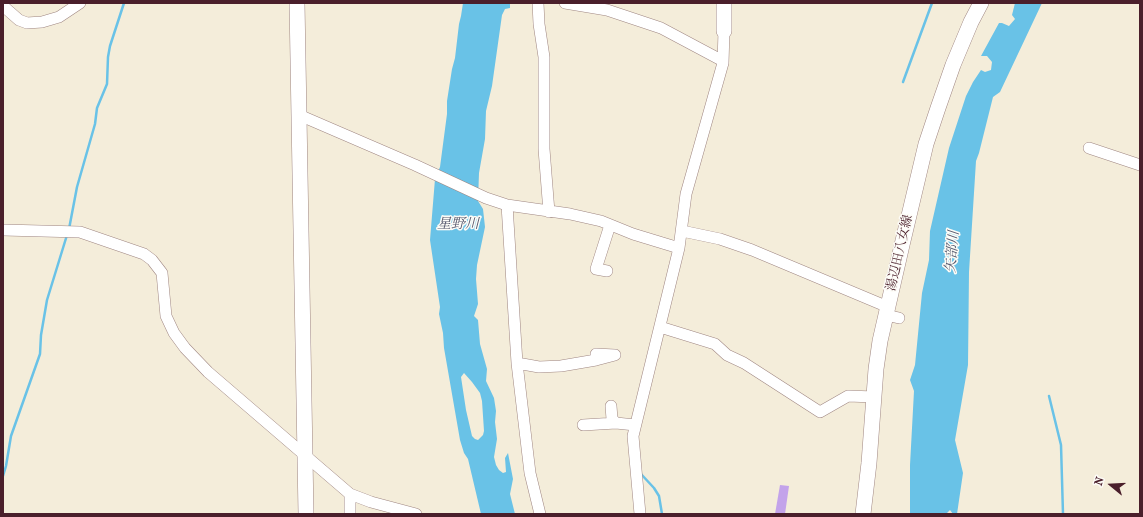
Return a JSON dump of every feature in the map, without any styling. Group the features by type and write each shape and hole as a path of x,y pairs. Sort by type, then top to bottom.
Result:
{"street":[{"path":"3,6 19,20 27,23 42,22 59,17 80,3"},
{"path":"297,3 306,514"},
{"path":"538,3 539,24 544,58 544,149 549,212"},
{"path":"565,3 607,10 661,28 723,61"},
{"path":"640,514 633,436 679,248 686,194 723,61 724,3"},
{"name":"湯辺田八女線","path":"863,514 869,463 877,362 891,313 926,144 953,65 971,22 981,3"},
{"path":"299,115 415,165 486,198 507,205 570,214 601,221 633,234 679,248"},
{"path":"1089,148 1140,165"},
{"path":"507,205 517,363 530,473 540,514"},
{"path":"607,271 596,269 610,225"},
{"path":"3,230 80,232 144,254 152,260 162,273 166,316 174,333 185,348 208,372 350,494 371,502 416,514"},
{"path":"682,231 720,239 752,250 891,313"},
{"path":"660,327 715,344 727,355 744,363 820,412 848,396 874,397"},
{"path":"517,363 539,367 561,366 615,355 596,354"},
{"path":"611,406 612,419 616,423"},
{"path":"583,425 616,423 635,425"},
{"path":"350,494 350,514"}],"water":[{"name":"星野川","path":"463,3 510,3 510,8 505,9 502,15 492,86 486,111 485,139 479,173 478,201 483,209 485,227 477,265 476,279 478,304 474,316 478,320 480,344 487,369 486,381 494,398 496,411 495,422 497,439 494,457 496,465 503,473 506,472 505,458 508,453 513,479 510,494 515,514 481,514 468,459 464,453 460,440 444,348 439,314 440,307 430,240 435,179 440,167 447,114 447,101","holes":["464,373 480,393 482,401 484,431 483,435 478,440 472,436 461,377"]},
{"name":"矢部川","path":"1015,3 1042,3 1000,92 993,97 976,161 969,272 968,365 955,440 963,473 957,514 953,514 950,510 946,514 910,514 910,465 914,391 910,380 915,365 922,293 929,260 930,231 949,148 966,96 981,70 985,72 991,70 992,62 987,56 981,56 999,23 1009,26 1015,19 1012,15"}],"building":[{"path":"780,485 789,486 785,514 775,514"}],"waterway":[{"path":"69,229 77,187 95,124 97,108 107,84 110,46 124,3"},
{"path":"903,82 932,3"},
{"path":"3,476 11,436 40,354 41,335 47,300 67,235"},
{"path":"1049,396 1061,445 1063,514"},
{"path":"641,474 659,496 662,514"}]}
